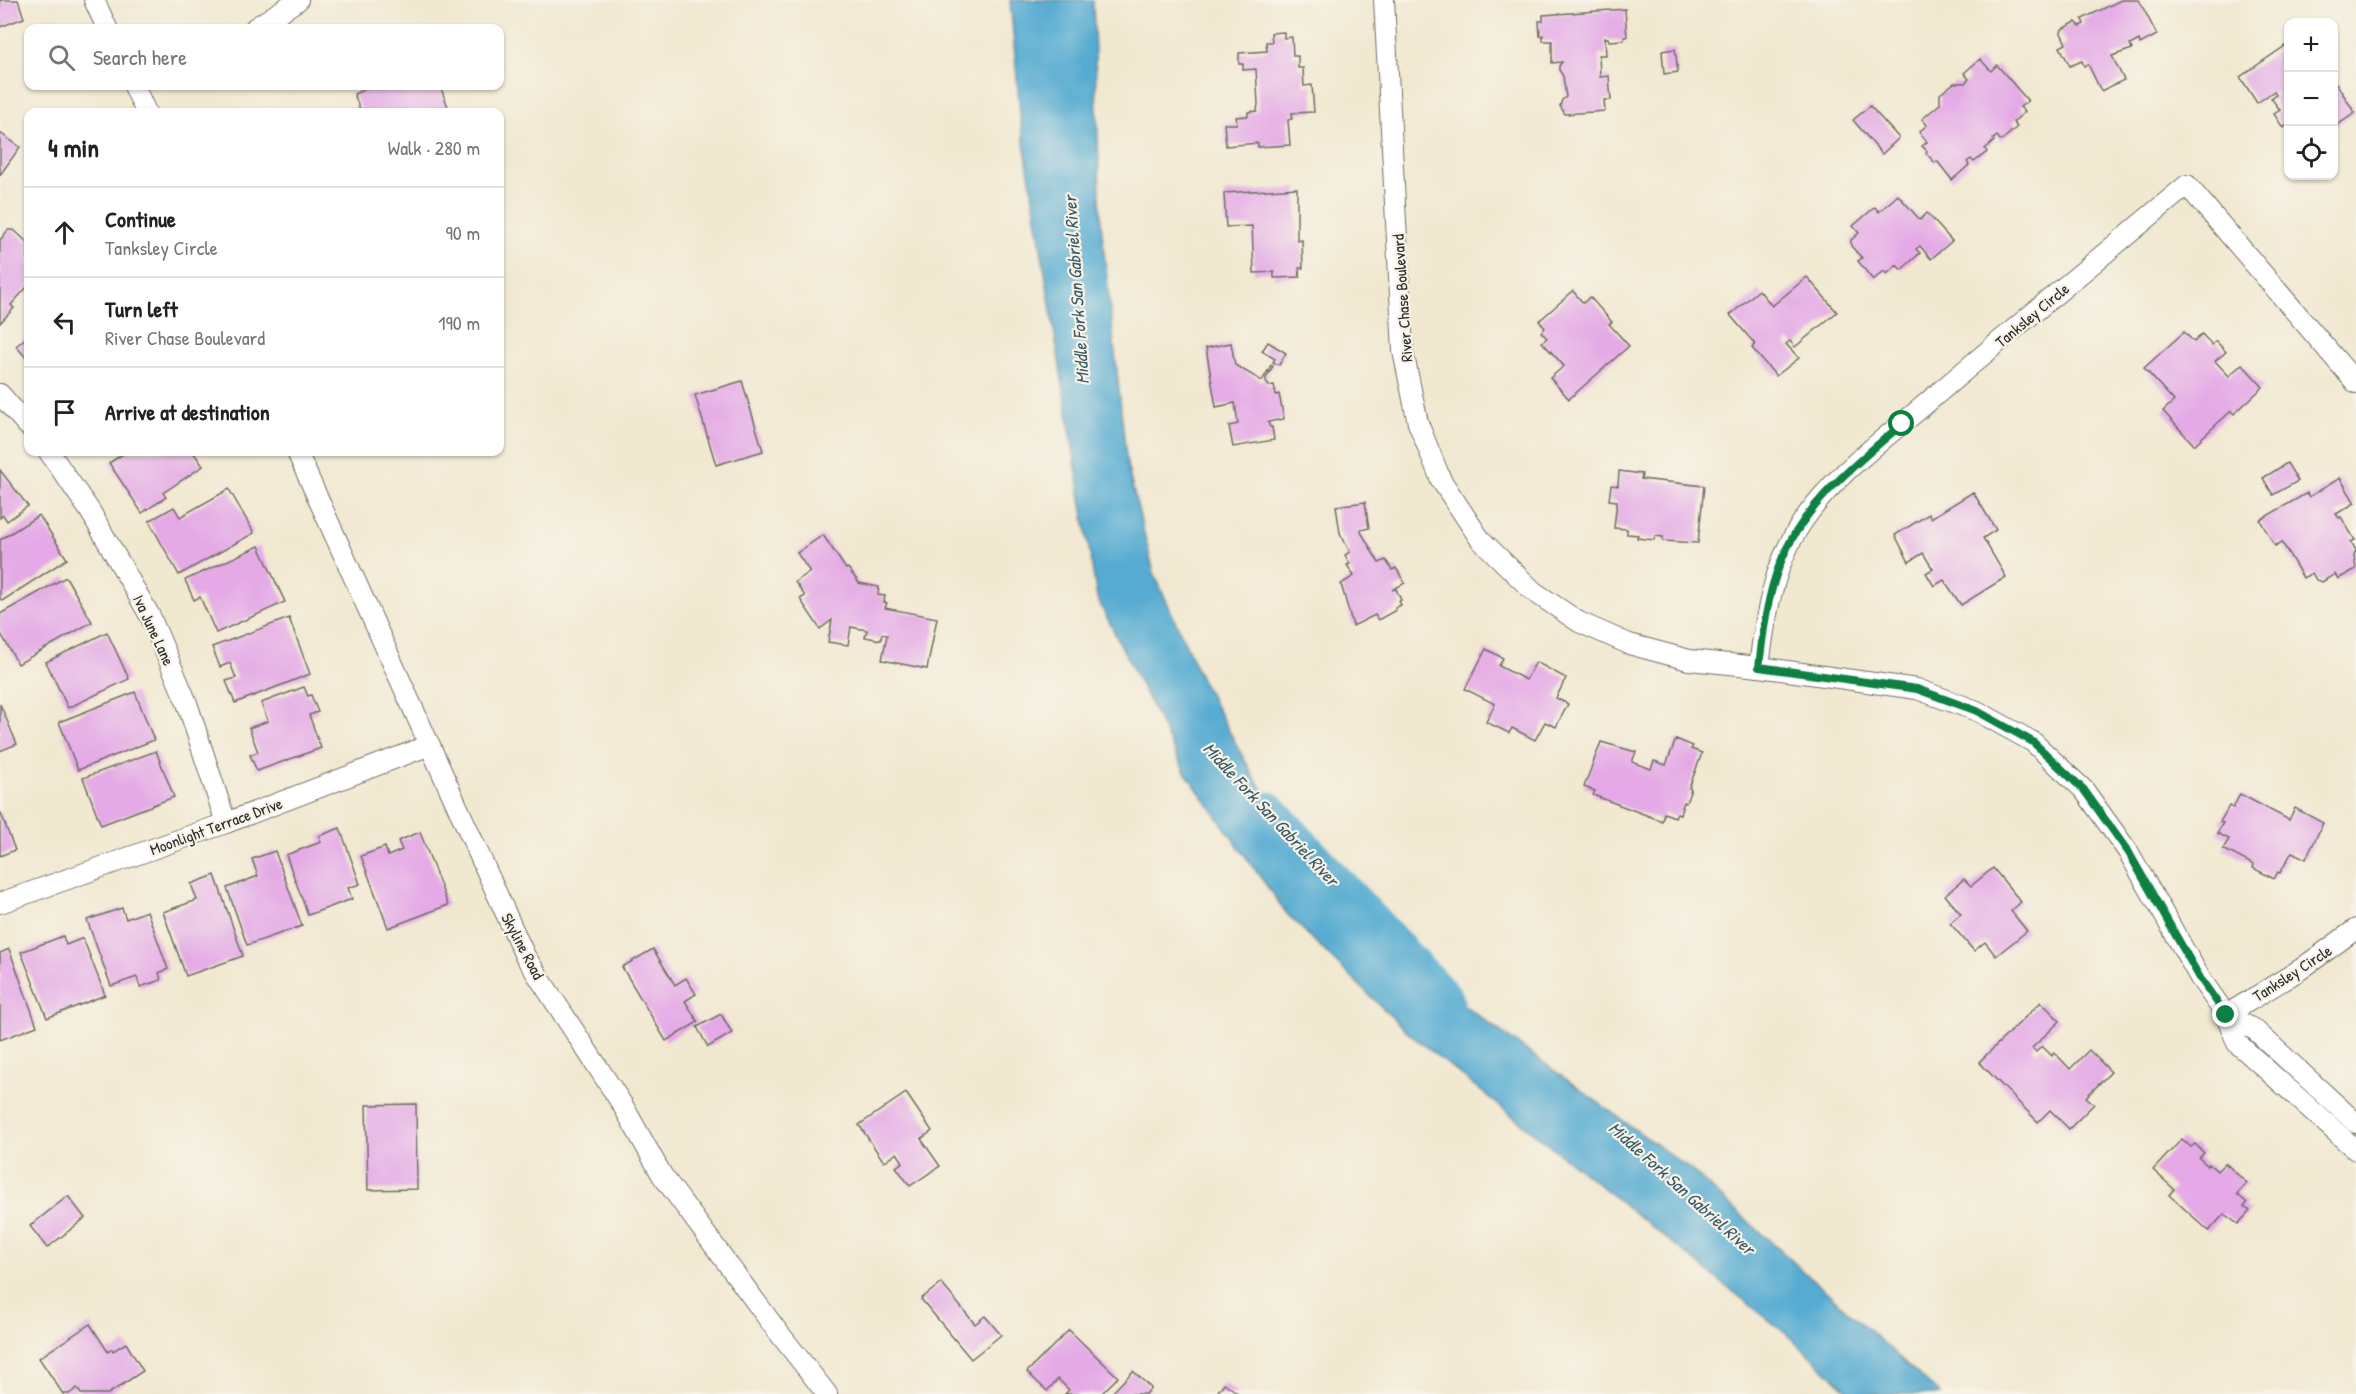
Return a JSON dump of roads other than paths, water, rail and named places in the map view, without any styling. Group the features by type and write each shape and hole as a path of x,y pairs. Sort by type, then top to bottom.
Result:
{"street":[{"path":"94,0 105,24"},
{"path":"261,24 298,0"},
{"name":"River Chase Boulevard","path":"1384,0 1403,351 1418,423 1441,480 1480,538 1533,591 1579,622 1629,644 1689,660 1759,667 1917,689 1977,711 2033,742 2084,790 2129,853 2200,978 2226,1015 2236,1043 2356,1150"},
{"path":"136,90 144,108"},
{"name":"Tanksley Circle","path":"1759,667 1764,624 1780,563 1801,524 1840,478 1984,354 2187,185 2356,383"},
{"path":"0,394 24,421"},
{"name":"Iva June Lane","path":"52,456 90,512 150,616 187,704 226,823"},
{"name":"Skyline Road","path":"299,456 525,956 622,1104 662,1175 775,1328 827,1394"},
{"name":"Moonlight Terrace Drive","path":"0,903 226,823 430,745"},
{"name":"Tanksley Circle","path":"2226,1015 2301,969 2356,929"},
{"name":"River Chase Boulevard","path":"2226,1015 2255,1030 2356,1123"}],"water":[{"path":"1010,0 1093,0 1101,223 1127,465 1154,573 1202,681 1254,777 1335,895 1420,973 1691,1170 1940,1394 1852,1394 1784,1332 1407,1032 1287,914 1185,772 1097,598 1021,123"}],"waterway":[{"name":"Middle Fork San Gabriel River","path":"1268,811 1445,1001"}]}
